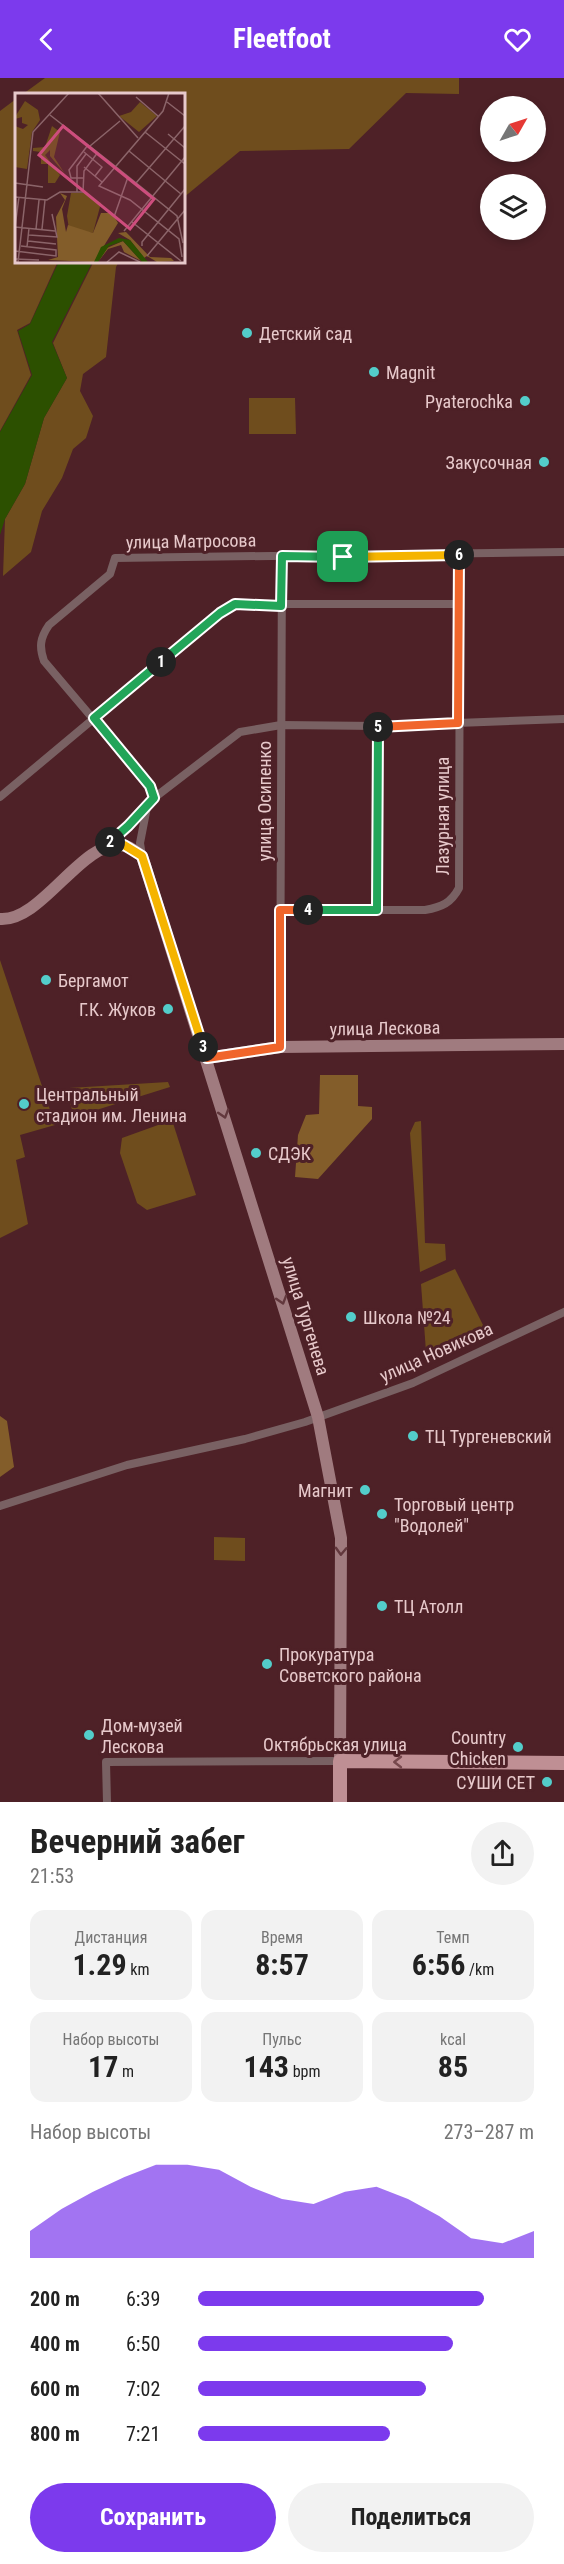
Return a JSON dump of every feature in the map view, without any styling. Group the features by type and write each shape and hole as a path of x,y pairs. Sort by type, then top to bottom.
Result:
{"main road":[{"path":"0,919 19,916 103,847 124,845 142,856"},
{"name":"улица Тургенева","path":"142,856 318,1417 341,1538 340,1802"},
{"name":"улица Лескова","path":"207,1058 280,1047 564,1044"},
{"name":"Октябрьская улица","path":"340,1761 564,1763"}],"street":[{"name":"улица Матросова","path":"94,718 44,661 40,644 42,635 49,626 110,574 115,558 564,552"},
{"name":"Лазурная улица","path":"280,910 436,908 454,899 459,888 460,555"},
{"name":"улица Осипенко","path":"280,1047 282,556"},
{"path":"0,797 220,613 235,604 281,606 459,604"},
{"path":"94,718 150,786 154,798"},
{"path":"103,847 154,798 240,732 281,725 378,726 564,719"},
{"path":"377,910 378,726"},
{"path":"142,856 140,843 147,807"},
{"name":"улица Новикова","path":"0,1506 127,1465 245,1439 318,1417 412,1383 564,1312"},
{"name":"Октябрьская улица","path":"106,1802 106,1762 340,1761"}],"shaded area":[{"path":"45,78 459,78 459,94 406,93 349,149 240,151 184,197 184,93 24,93"},
{"path":"15,100 15,262 58,262 30,323 17,330 31,375 0,431 0,111"},
{"path":"59,262 92,262 52,342 67,378 44,418 25,484 5,519 0,535 0,432 32,375 18,331 30,324"},
{"path":"94,262 118,262 116,267 106,357 83,374 80,391 93,416 86,438 73,449 62,478 42,511 31,552 3,576 5,519 25,484 44,418 67,378 53,343"},
{"path":"249,398 295,398 296,434 249,434"},
{"name":"Центральный стадион им. Ленина","path":"0,960 55,1125 20,1135 25,1157 16,1160 28,1224 0,1238"},
{"path":"320,1075 358,1075 358,1106 372,1107 372,1119 318,1179 295,1177 298,1135 306,1115 319,1114"},
{"path":"168,1082 170,1087 74,1117 68,1095 69,1088"},
{"path":"172,1120 196,1195 147,1210 137,1203 120,1153 122,1138"},
{"path":"421,1121 425,1243 445,1244 446,1260 420,1272 410,1133 415,1122"},
{"path":"455,1269 488,1335 427,1365 421,1284"},
{"path":"0,1416 7,1421 14,1467 0,1477"},
{"path":"214,1537 245,1538 245,1561 214,1560"}],"place":[{"name":"Детский сад","path":"247,333"},
{"name":"Magnit","path":"374,372"},
{"name":"Pyaterochka","path":"525,401"},
{"name":"Закусочная","path":"544,462"},
{"name":"Бергамот","path":"46,980"},
{"name":"Г.К. Жуков","path":"168,1009"},
{"name":"Центральный стадион им. Ленина","path":"24,1104"},
{"name":"СДЭК","path":"256,1153"},
{"name":"Школа №24","path":"351,1317"},
{"name":"ТЦ Тургеневский","path":"413,1436"},
{"name":"Магнит","path":"365,1490"},
{"name":"Торговый центр \"Водолей\"","path":"382,1514"},
{"name":"ТЦ Атолл","path":"382,1606"},
{"name":"Прокуратура Советского района","path":"267,1664"},
{"name":"Дом-музей Лескова","path":"89,1735"},
{"name":"Country Chicken","path":"518,1747"},
{"name":"СУШИ СЕТ","path":"547,1782"}],"route":[{"path":"460,555 458,723 378,726 377,910 280,910 280,1047 207,1058 142,856 124,845 103,847 128,826 154,798 150,786 94,718 220,613 235,604 281,606 282,556 343,557 460,555"}]}
